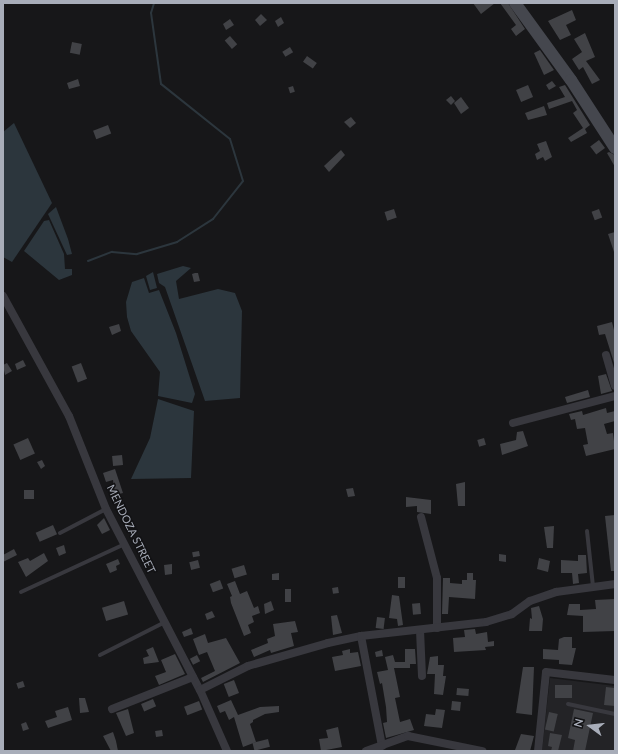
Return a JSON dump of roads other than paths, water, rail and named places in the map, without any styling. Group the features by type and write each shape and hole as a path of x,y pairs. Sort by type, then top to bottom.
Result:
{"street":[{"path":"515,3 571,80 615,148"},
{"name":"MENDOZA STREET","path":"3,296 69,416 106,509 200,690 227,751"},
{"path":"606,355 615,386"},
{"path":"513,423 615,396"},
{"path":"421,517 437,578 437,628"},
{"path":"200,690 248,666 361,636 486,622 512,614 530,600 593,586 615,584"},
{"path":"420,630 422,676"},
{"path":"361,636 382,746"},
{"path":"538,751 546,672 615,680"},
{"path":"112,709 193,677"},
{"path":"366,751 408,736 482,751"}],"lane":[{"path":"60,533 106,509"},
{"path":"587,531 593,586"},
{"path":"21,592 125,544"},
{"path":"100,656 165,622"},
{"path":"568,704 615,714"}],"waterway":[{"path":"88,261 112,252 137,254 177,242 213,219 243,181 230,139 161,84 151,13 154,3"}]}
